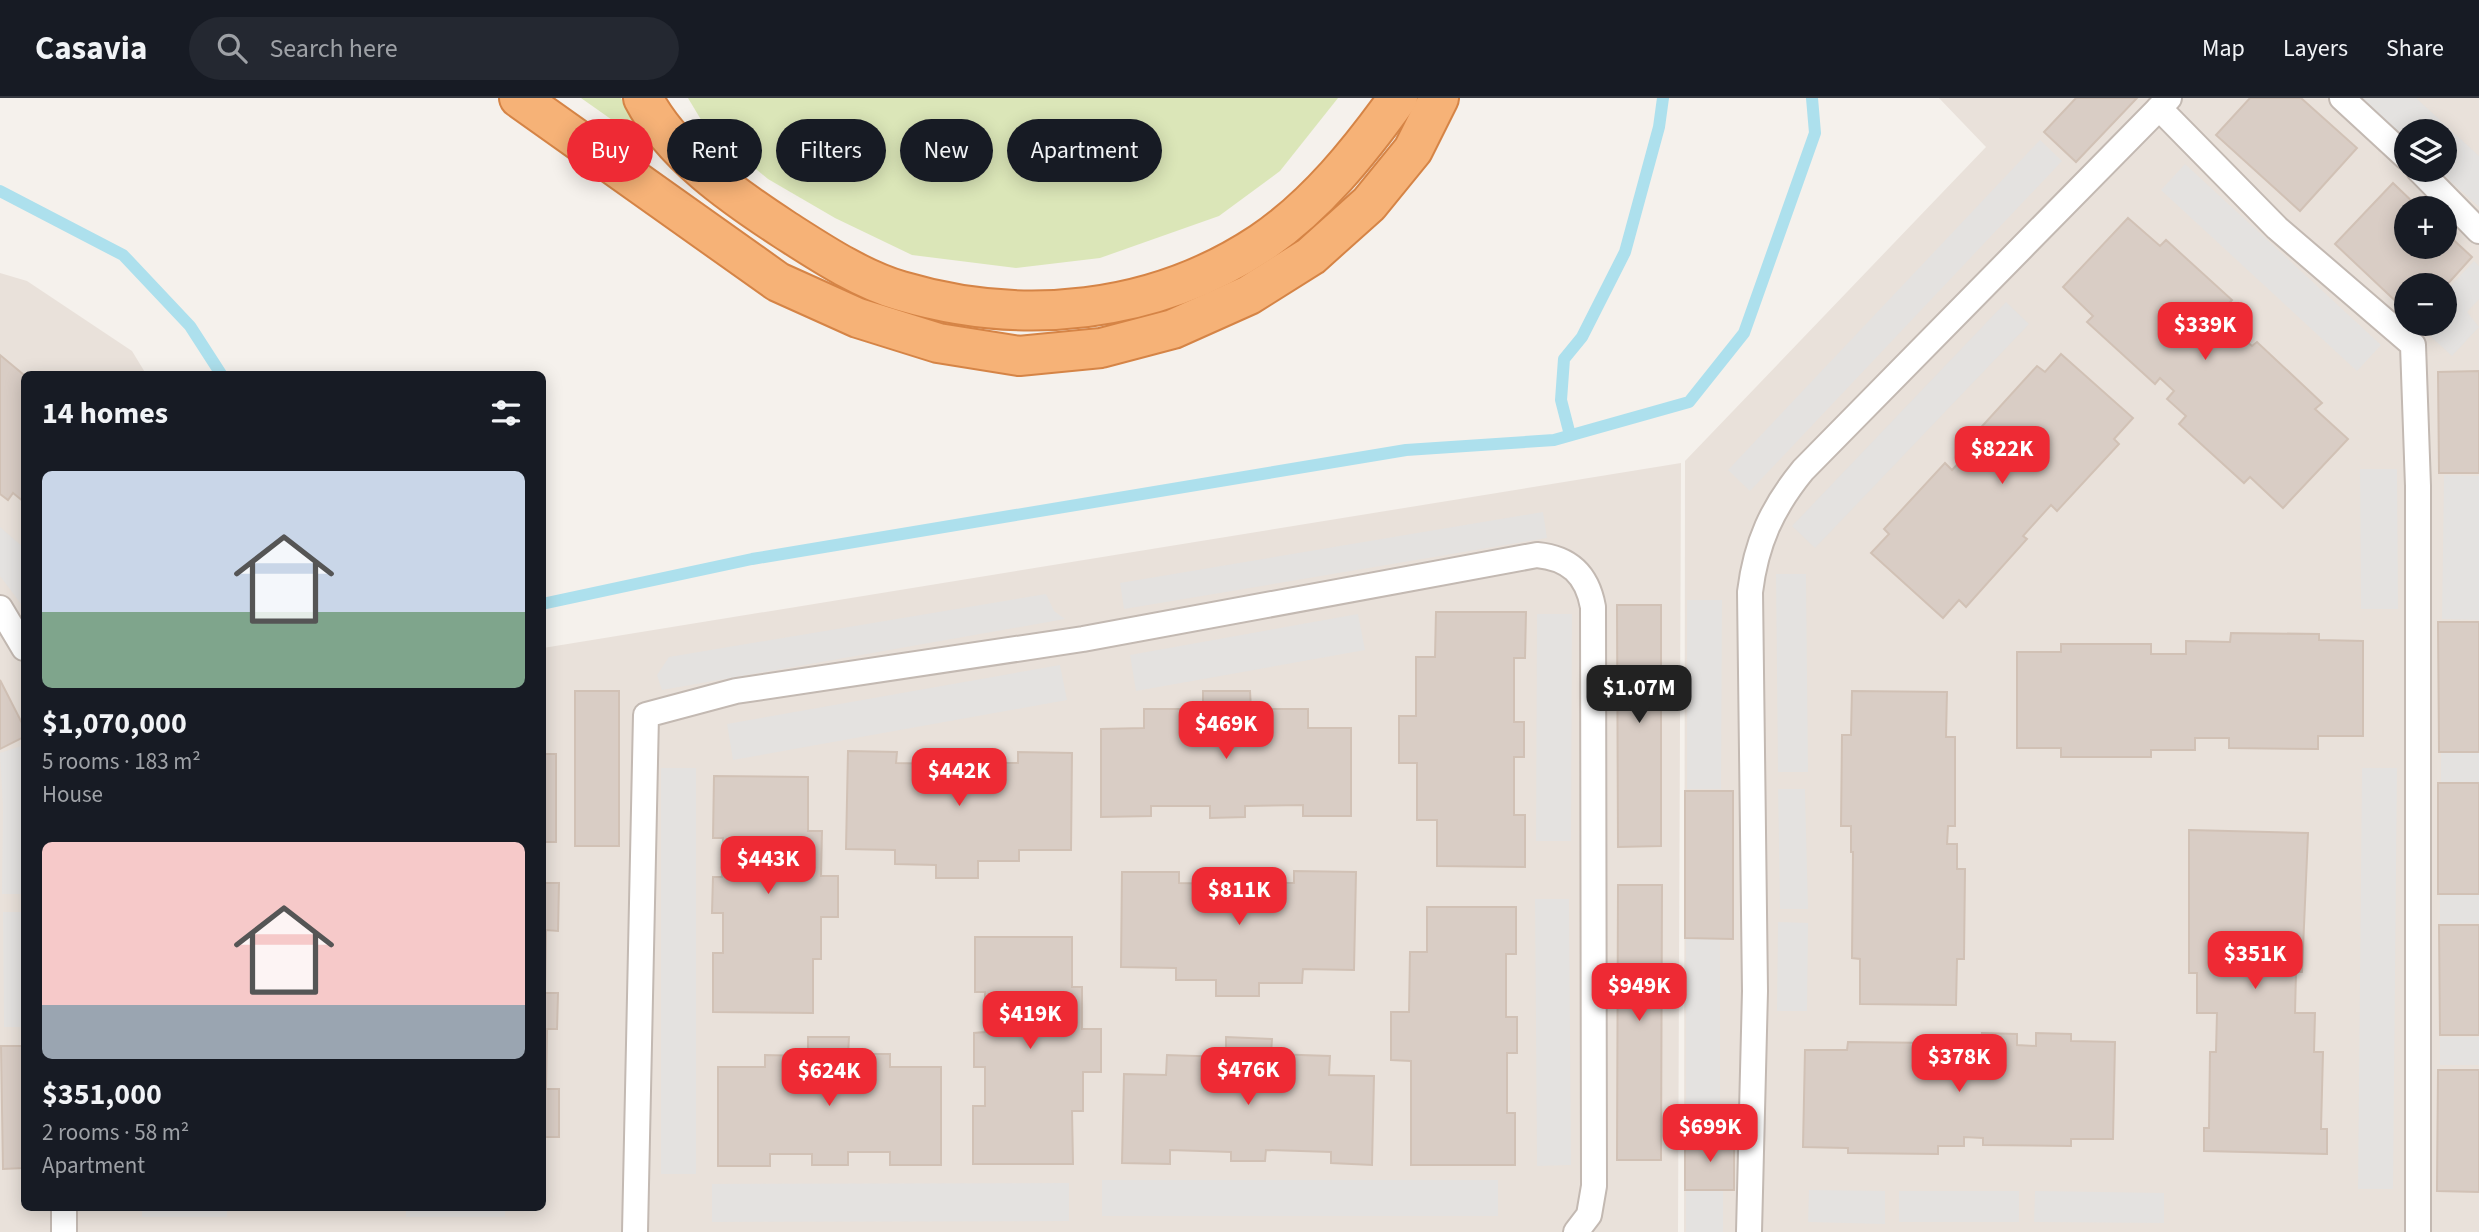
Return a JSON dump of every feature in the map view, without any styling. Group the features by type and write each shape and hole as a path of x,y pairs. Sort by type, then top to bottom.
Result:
{"highway":[{"path":"519,98 778,282 858,318 938,343 1019,356 1101,348 1161,332 1249,295 1311,256 1369,204 1413,150 1439,98"},
{"path":"643,98 652,115 700,167 754,209 829,259 899,291 972,308 1049,313 1130,301 1192,279 1261,243 1315,198 1362,148 1398,98"}],"lane":[{"path":"2342,98 2394,146"},
{"path":"1749,1232 1755,991 1750,592 1754,559 1764,527 1781,496 1803,470 2164,103 2277,228 2413,345 2418,486 2418,1232"},
{"path":"2431,182 2479,231"},
{"path":"635,1232 646,715 736,691 1083,639 1536,555 1564,561 1576,569 1585,580 1592,607 1594,1186 1589,1215 1576,1232"},
{"path":"0,608 21,643"},
{"path":"64,1211 65,1232"}],"shaded area":[{"path":"1939,98 2479,98 2479,1232 1684,1232 1685,461 1986,147"},
{"path":"2360,98 2416,98 2439,119 2394,119 2394,130"},
{"path":"2457,136 2479,156 2479,207 2451,182 2457,182"},
{"path":"2040,140 2062,161 1750,491 1728,470"},
{"path":"2185,164 2381,345 2357,371 2161,190"},
{"path":"2474,261 2479,266 2479,299 2467,312 2479,327 2452,356 2430,336 2457,336 2457,279"},
{"path":"0,273 27,281 132,351 144,371 21,371 21,1211 546,1211 546,648 1681,463 1678,1232 0,1232"},
{"path":"2006,302 2029,324 1815,548 1792,526"},
{"path":"2360,469 2397,469 2398,609 2361,609"},
{"path":"2444,475 2479,476 2479,620 2442,619"},
{"path":"1543,512 1547,538 1124,609 1120,583"},
{"path":"0,527 21,545 21,604 0,576"},
{"path":"1776,574 1806,574 1808,772 1778,772"},
{"path":"1046,594 1054,611 1065,619 662,690 657,675 669,657"},
{"path":"1687,600 1722,600 1721,789 1687,789"},
{"path":"1358,614 1365,650 1136,691 1130,655"},
{"path":"1537,614 1572,614 1571,841 1536,841"},
{"path":"1060,665 1067,700 733,760 727,724"},
{"path":"21,746 21,894 2,894 3,807 0,753"},
{"path":"2441,753 2479,753 2479,782 2441,782"},
{"path":"661,768 696,768 696,1174 661,1174"},
{"path":"2362,768 2397,768 2393,1189 2358,1189"},
{"path":"1778,789 1805,789 1808,909 1780,909"},
{"path":"2440,895 2479,895 2479,923 2440,924"},
{"path":"1535,899 1569,899 1571,1165 1537,1166"},
{"path":"3,912 21,912 21,1027 4,1027"},
{"path":"1778,922 1808,923 1807,1011 1777,1011"},
{"path":"1686,939 1720,939 1720,1135 1686,1135"},
{"path":"2440,1037 2479,1037 2479,1065 2440,1065"},
{"path":"1102,1180 1498,1180 1498,1216 1102,1216"},
{"path":"1069,1183 1069,1221 712,1222 712,1184"},
{"path":"1809,1190 1885,1191 1885,1224 1808,1222"},
{"path":"1686,1191 1723,1191 1723,1232 1686,1232"},
{"path":"1899,1191 2019,1191 2019,1222 1899,1222"},
{"path":"2035,1191 2164,1193 2164,1223 2034,1222"},
{"path":"142,1211 227,1211 227,1217 142,1217"},
{"path":"406,1211 505,1211 505,1217 406,1217"}],"green space":[{"path":"581,98 621,98 632,119 611,119"},
{"path":"688,98 1338,98 1280,171 1219,216 1100,258 1016,268 912,255 835,218 762,174 762,119 701,119"}],"building":[{"path":"2076,98 2137,98 2076,162 2044,132"},
{"path":"2250,98 2301,98 2357,148 2300,211 2216,135"},
{"path":"2393,183 2407,196 2394,196 2394,259 2457,259 2457,243 2472,257 2457,274 2394,273 2394,300 2335,244"},
{"path":"2128,218 2160,246 2166,240 2232,300 2224,309 2245,328 2239,335 2252,346 2257,342 2322,403 2315,409 2348,439 2283,508 2250,477 2244,483 2179,424 2186,416 2167,399 2174,391 2160,378 2155,384 2087,322 2093,316 2063,287"},
{"path":"2061,354 2133,418 2114,439 2119,444 2057,511 2051,505 2023,536 2027,539 1966,607 1959,600 1943,618 1871,553 1889,534 1884,529 1945,463 1952,470 1982,438 1976,433 2037,366 2045,372"},
{"path":"0,355 21,372 21,500 13,493 8,500 0,494"},
{"path":"2479,371 2479,473 2439,473 2438,372"},
{"path":"1617,605 1661,605 1661,846 1618,847"},
{"path":"1436,612 1526,612 1525,658 1514,658 1514,722 1524,722 1524,757 1514,757 1514,815 1525,815 1525,867 1437,866 1437,820 1417,820 1417,763 1399,763 1399,716 1416,716 1416,657 1435,657"},
{"path":"2438,622 2479,622 2479,752 2439,752"},
{"path":"2231,633 2319,634 2319,640 2363,641 2363,736 2318,736 2318,749 2229,748 2229,738 2195,738 2195,750 2151,750 2151,757 2061,757 2061,748 2017,748 2017,652 2061,652 2061,644 2151,644 2151,654 2186,654 2186,641 2230,642"},
{"path":"0,680 21,721 21,738 0,749"},
{"path":"575,691 619,691 619,846 575,846"},
{"path":"1203,691 1250,691 1251,709 1308,709 1308,728 1351,728 1351,816 1303,816 1303,805 1245,806 1245,817 1210,818 1210,806 1151,806 1151,816 1101,817 1101,729 1144,728 1144,709 1203,709"},
{"path":"1852,691 1947,692 1946,737 1955,737 1955,826 1948,826 1947,844 1957,844 1957,869 1965,869 1964,959 1957,959 1956,1005 1860,1004 1860,959 1852,958 1851,826 1841,826 1842,735 1851,735"},
{"path":"848,751 897,752 896,763 939,764 940,752 976,752 976,763 1018,763 1018,752 1072,753 1071,850 1019,850 1019,861 978,861 978,878 936,878 936,865 895,864 895,850 846,849"},
{"path":"546,754 556,754 556,842 546,842"},
{"path":"714,776 808,777 808,831 822,831 821,876 838,876 838,917 821,917 821,959 813,959 813,1013 713,1012 713,953 723,953 723,913 712,913 713,877 722,877 723,838 713,838"},
{"path":"2438,783 2479,783 2479,894 2438,894"},
{"path":"1685,791 1733,791 1733,939 1685,938"},
{"path":"2189,830 2308,833 2302,972 2296,972 2295,1013 2315,1013 2314,1052 2323,1052 2321,1129 2327,1129 2327,1154 2204,1151 2204,1128 2209,1128 2210,1052 2216,1052 2217,1013 2197,1013 2197,973 2189,973"},
{"path":"1219,871 1254,871 1254,883 1294,883 1294,871 1356,872 1354,970 1303,969 1302,983 1259,983 1259,996 1216,996 1216,980 1176,980 1176,968 1121,967 1122,872 1179,872 1179,883 1219,884"},
{"path":"546,883 559,883 558,931 546,930"},
{"path":"1618,885 1662,885 1661,1160 1617,1160"},
{"path":"1427,907 1516,907 1516,954 1506,954 1506,1017 1517,1017 1517,1053 1507,1053 1507,1113 1515,1113 1515,1165 1411,1165 1411,1061 1391,1060 1391,1012 1409,1012 1410,952 1427,952"},
{"path":"2439,925 2479,925 2479,1035 2440,1035"},
{"path":"975,937 1072,937 1072,987 1082,987 1082,1029 1101,1029 1101,1072 1083,1072 1083,1111 1072,1111 1073,1164 973,1164 973,1106 985,1106 985,1067 974,1067 974,1033 985,1032 985,992 975,992"},
{"path":"546,993 558,993 557,1029 547,1029 546,1089"},
{"path":"1982,1033 2017,1034 2017,1045 2036,1046 2036,1033 2071,1034 2071,1041 2115,1042 2113,1139 2071,1139 2071,1146 1983,1145 1983,1138 1964,1137 1964,1146 1938,1146 1938,1154 1848,1153 1848,1148 1803,1147 1805,1050 1847,1050 1848,1042 1938,1043 1938,1051 1956,1052 1956,1041 1982,1041"},
{"path":"808,1037 849,1037 848,1054 890,1054 890,1067 941,1067 941,1165 890,1165 890,1152 848,1152 848,1165 812,1165 812,1154 770,1154 770,1166 718,1166 718,1067 765,1067 765,1055 808,1056"},
{"path":"1226,1037 1272,1039 1271,1054 1330,1056 1329,1075 1374,1076 1372,1165 1331,1163 1331,1152 1266,1150 1265,1161 1231,1161 1231,1152 1170,1150 1170,1164 1122,1163 1124,1074 1166,1075 1167,1055 1226,1057"},
{"path":"1,1046 21,1046 21,1168 3,1169"},
{"path":"2438,1070 2479,1070 2479,1192 2437,1191"},
{"path":"546,1089 559,1089 559,1137 546,1137"},
{"path":"1685,1137 1734,1137 1734,1190 1685,1190"}],"waterway":[{"path":"1570,435 1561,400 1564,359 1582,337 1625,252 1659,127 1663,98"},
{"path":"546,603 752,559 1406,450 1554,440 1689,402 1744,333 1815,133 1812,98"},
{"path":"0,191 123,255 190,326 219,371"}]}
